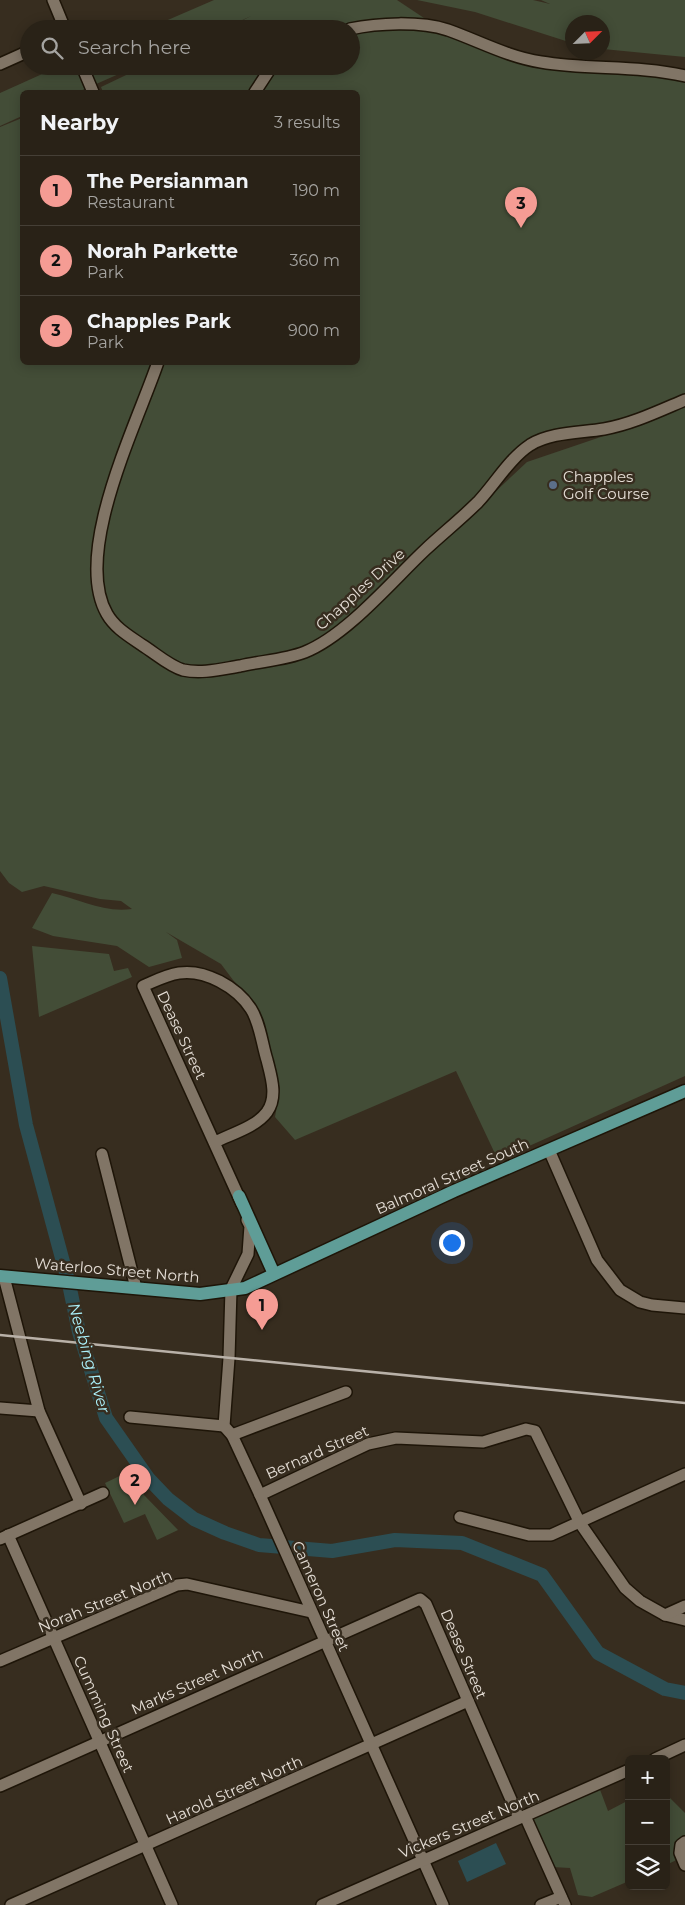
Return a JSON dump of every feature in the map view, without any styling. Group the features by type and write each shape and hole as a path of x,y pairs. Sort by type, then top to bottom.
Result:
{"main road":[{"name":"Balmoral Street South","path":"232,1289 245,1288 549,1150 685,1091"},
{"path":"240,1196 274,1274"},
{"name":"Waterloo Street North","path":"2,1276 200,1294 232,1289"}],"street":[{"path":"53,0 61,20"},
{"path":"360,28 382,25 425,26 445,30 493,49 532,61 610,67 685,76"},
{"path":"0,64 20,55"},
{"path":"86,75 92,90"},
{"path":"256,90 266,75"},
{"name":"Chapples Drive","path":"157,365 103,519 97,569 99,593 102,605 108,616 120,630 177,668 194,672 279,659 316,647 339,631 372,603 478,502 519,453 529,446 541,439 587,430 604,429 630,422 685,400"},
{"name":"Dease Street","path":"215,1142 263,1117 271,1105 273,1088 252,1009 239,994 212,978 181,972 143,986 215,1142 240,1196 250,1226 248,1254 232,1289"},
{"path":"549,1150 597,1260 620,1290 640,1302 685,1308"},
{"path":"102,1154 136,1288"},
{"path":"2,1276 39,1411 81,1504"},
{"path":"130,1417 224,1426 232,1289"},
{"path":"232,1435 346,1392"},
{"path":"0,1408 39,1411"},
{"name":"Cameron Street","path":"224,1426 232,1435 260,1495 443,1905"},
{"name":"Bernard Street","path":"260,1495 368,1444 384,1440 396,1438 482,1442 526,1429 535,1431 580,1523"},
{"path":"460,1517 529,1535 543,1536 580,1523 685,1474"},
{"path":"4,1537 104,1493"},
{"path":"580,1523 625,1588 640,1600 666,1614 685,1620"},
{"name":"Cumming Street","path":"4,1537 53,1638 172,1905"},
{"name":"Norah Street North","path":"0,1661 177,1585 187,1584 311,1612"},
{"name":"Dease Street","path":"324,1641 420,1599 426,1604 468,1701 563,1901"},
{"path":"666,1614 685,1606"},
{"name":"Marks Street North","path":"0,1786 324,1641"},
{"name":"Harold Street North","path":"11,1905 468,1701"},
{"path":"664,1755 685,1745"},
{"name":"Vickers Street North","path":"322,1905 625,1772"},
{"path":"683,1844 680,1853 685,1865"},
{"path":"541,1905 563,1901"}],"green space":[{"path":"214,0 397,0 457,40 508,60 546,68 685,79 685,395 619,420 547,433 528,440 463,510 345,621 320,640 299,649 216,666 187,666 161,655 122,626 113,616 107,605 102,579 103,541 114,494 113,474 101,504 93,548 95,600 101,617 120,635 166,665 185,674 207,676 303,657 340,636 355,623 527,462 642,423 685,406 685,1076 498,1160 456,1071 295,1140 275,1117 280,1088 255,1003 221,964 166,932 177,940 182,958 149,967 117,946 53,936 32,928 52,893 111,909 132,909 121,901 100,899 44,886 22,892 9,883 0,871 0,127 20,119 20,365 153,365 131,421 137,422 154,365 360,365 360,90 102,90 101,87 126,75 360,75 360,20 243,20 251,16 242,20 168,20"},
{"path":"417,0 533,0 550,4 541,0 685,0 685,57 610,50 610,15 565,15 565,41 475,12"},
{"path":"40,75 117,75 83,90 20,90 20,117 0,126 0,93"},
{"path":"32,946 109,954 114,971 128,968 132,977 39,1017"},
{"path":"130,1471 144,1495 178,1530 157,1540 145,1514 124,1523 105,1483"},
{"path":"599,1787 608,1811 625,1802 625,1883 592,1897 578,1895 570,1868 552,1867 530,1819"},
{"path":"670,1798 685,1813 685,1856 670,1863"}],"water":[{"path":"496,1843 506,1864 467,1882 458,1861"}],"waterway":[{"name":"Neebing River","path":"0,978 26,1125 69,1284 79,1332 106,1418 148,1478 168,1499 194,1519 259,1545 332,1551 395,1540 462,1543 542,1575 598,1653 665,1689 685,1693"}],"railway":[{"path":"0,1335 685,1403"}],"place":[{"name":"Chapples Park","path":"521,228"},
{"name":"Chapples Golf Course","path":"553,485"},
{"name":"The Persianman","path":"262,1330"},
{"name":"Norah Parkette","path":"135,1505"}]}
